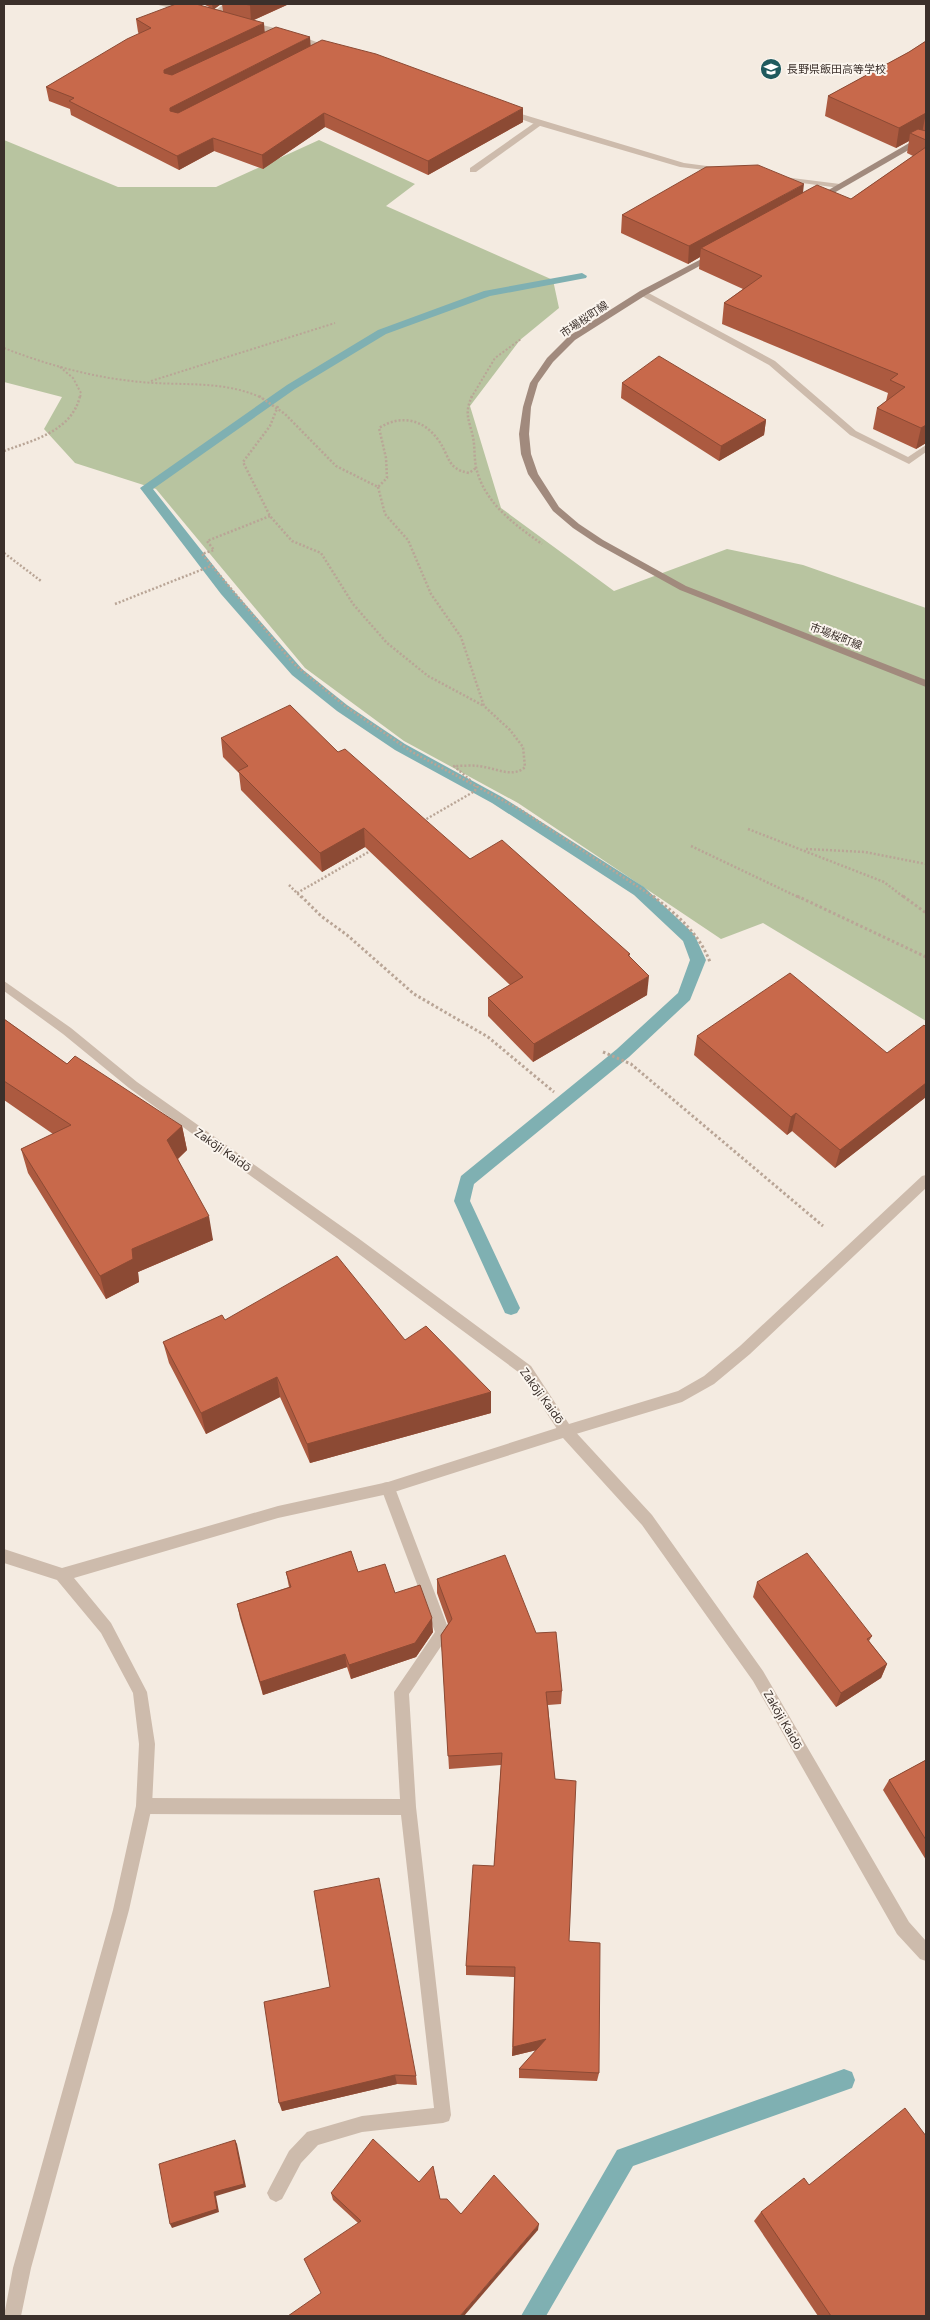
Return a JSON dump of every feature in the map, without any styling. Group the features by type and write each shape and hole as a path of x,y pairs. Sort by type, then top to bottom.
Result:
{"main road":[{"path":"807,204 926,137"},
{"name":"市場桜町線","path":"723,251 644,293 572,338 550,360 534,383 527,407 526,447 533,474 543,492 556,509 576,526 608,547 683,588 926,684"}],"street":[{"path":"157,4 196,12"},
{"path":"215,15 228,4"},
{"path":"205,14 224,18"},
{"path":"241,22 284,33 344,53"},
{"path":"276,37 284,33"},
{"path":"317,52 326,48"},
{"path":"496,107 540,123 683,165 732,171"},
{"path":"473,170 540,123"},
{"path":"914,144 924,149"},
{"path":"772,177 840,186"},
{"path":"644,293 772,363 853,433 910,461 926,448"},
{"name":"Zakōji Kaidō","path":"4,986 67,1030 133,1085 361,1248 526,1370 566,1431 647,1520 758,1676 903,1928 926,1953"},
{"path":"62,1575 278,1512 388,1488 682,1396 709,1380 745,1350 926,1180"},
{"path":"276,2193 295,2157 313,2138 362,2124 443,2115 408,1807 401,1692 444,1633 388,1488"},
{"path":"4,1556 62,1575 106,1628 140,1692 147,1744 144,1806 121,1910 22,2268 12,2316"},
{"path":"144,1806 408,1807"}],"path":[{"path":"148,382 335,323"},
{"path":"4,348 28,358 87,373 148,382 237,389 263,398 276,405 332,464 378,487 385,514 408,540 431,594 462,637 484,706"},
{"path":"4,451 51,434 77,410 81,393 73,378 60,366"},
{"path":"276,405 270,426 243,462 270,516 292,541 321,554 353,604 387,643 428,676 484,706 510,730 523,747 525,766 522,770 508,773 479,766 454,766 476,786"},
{"path":"378,487 387,478 386,458 379,428 390,419 404,418 422,425 440,442 450,464 457,470 469,473 476,468"},
{"path":"270,516 207,541 214,550 202,554 294,664 311,680 400,745 506,801 641,887 682,921 703,943 709,952 710,962"},
{"path":"4,553 41,581"},
{"path":"115,604 211,566"},
{"path":"415,825 475,791 476,786"},
{"path":"748,829 884,882 926,913"},
{"path":"691,846 926,957"},
{"path":"297,893 373,849"},
{"path":"801,849 865,852 926,864"},
{"path":"289,885 321,916 383,966 414,994 488,1037 554,1092"},
{"path":"602,1052 631,1064 826,1229"}],"green space":[{"path":"4,140 118,187 216,187 319,140 415,184 386,206 553,280 559,308 520,340 470,406 501,508 614,591 727,549 803,565 926,608 926,1021 763,923 721,939 518,803 404,741 305,668 156,489 75,463 44,429 62,397 4,382"}],"building":[{"path":"176,4 196,4 264,23 164,70 164,73 172,75 276,27 310,37 170,108 170,111 178,113 322,40 376,54 523,108 428,161 324,113 262,155 213,138 177,156 69,101 74,98 46,87 127,39 151,28 136,19"},
{"path":"926,41 926,113 899,128 828,96 909,52"},
{"path":"918,129 926,131 926,140 910,133"},
{"path":"926,147 926,425 921,428 877,408 905,387 890,380 898,374 724,303 762,276 701,248 817,185 851,199"},
{"path":"758,165 804,184 689,246 622,215 706,167"},
{"path":"659,356 766,420 721,446 622,383"},
{"path":"290,705 338,752 345,749 470,859 502,840 630,954 628,955 649,976 534,1044 488,998 523,977 364,828 320,853 238,771 248,766 221,738"},
{"path":"790,973 887,1053 924,1025 926,1027 926,1083 840,1150 796,1113 791,1117 697,1036"},
{"path":"4,1019 67,1064 75,1056 182,1126 167,1140 209,1216 132,1249 133,1259 100,1276 21,1149 71,1125 4,1081"},
{"path":"337,1256 405,1340 426,1326 491,1392 307,1444 277,1377 201,1413 163,1342 222,1315 225,1320"},
{"path":"351,1551 358,1572 385,1564 395,1593 420,1585 432,1618 415,1643 349,1665 345,1654 260,1682 237,1604 291,1587 286,1572"},
{"path":"807,1553 872,1636 867,1639 887,1664 841,1693 757,1582"},
{"path":"505,1555 536,1633 556,1632 562,1691 546,1692 555,1779 576,1781 569,1941 600,1943 599,2073 519,2069 546,2039 513,2047 515,1967 466,1966 473,1865 494,1866 502,1753 448,1756 441,1635 452,1619 437,1579"},
{"path":"926,1760 926,1840 889,1780"},
{"path":"379,1878 416,2076 395,2075 279,2103 264,2002 330,1987 314,1891"},
{"path":"905,2108 926,2136 926,2316 831,2316 761,2212 804,2178 809,2185"},
{"path":"373,2139 419,2182 433,2166 440,2199 447,2199 461,2214 494,2175 539,2224 460,2316 288,2316 321,2293 304,2259 361,2221 331,2193"},
{"path":"235,2140 244,2184 214,2192 217,2209 170,2224 159,2164"}],"waterway":[{"path":"511,1308 462,1201 467,1181 623,1053 685,996 698,960 689,938 639,891 497,800 400,747 342,708 297,672 226,591 146,488 291,387 382,332 488,293 582,276"},
{"path":"533,2316 625,2158 844,2080"}],"place":[{"name":"長野県飯田高等学校","path":"771,69"}]}
